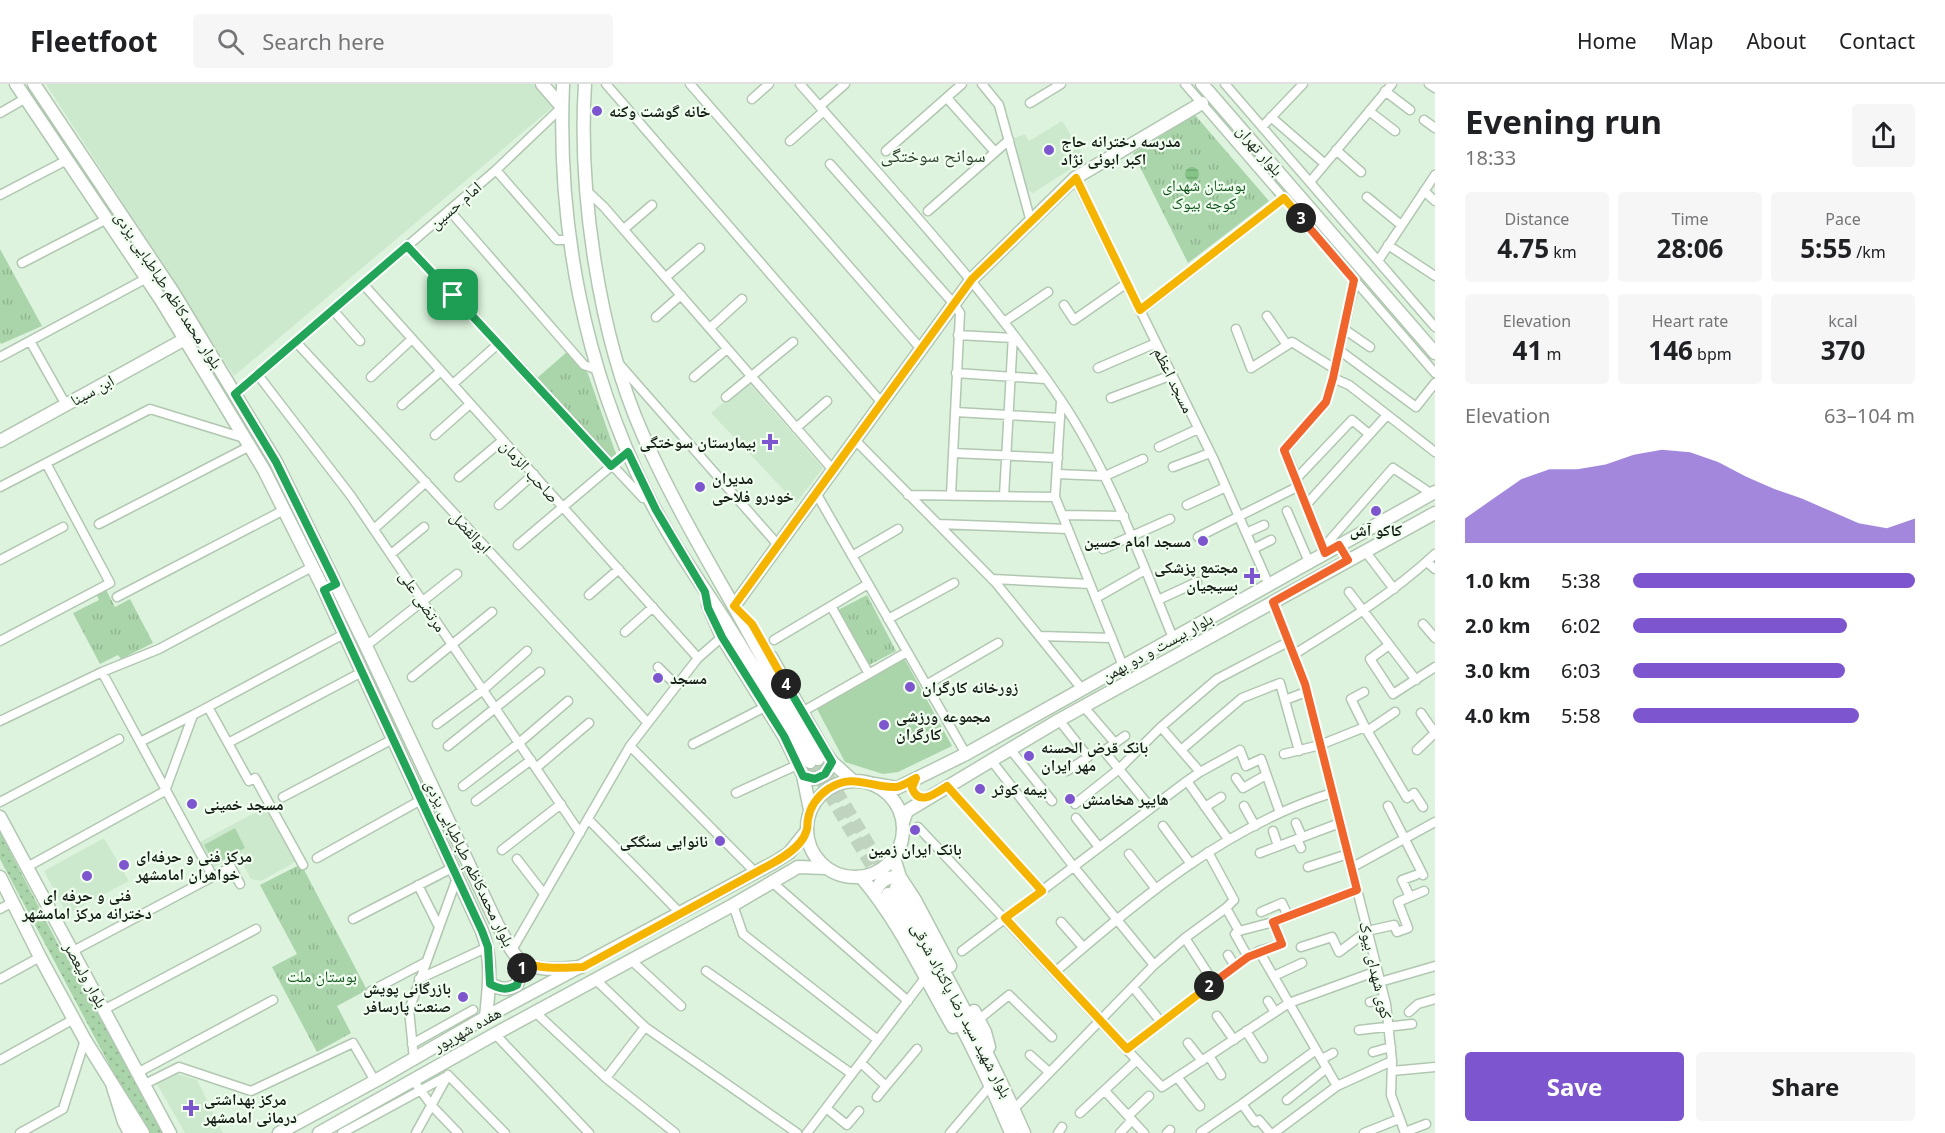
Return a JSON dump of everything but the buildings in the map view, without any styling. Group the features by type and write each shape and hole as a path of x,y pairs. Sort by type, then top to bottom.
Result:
{"main road":[{"name":"بلوار محمدکاظم طباطبایی یزدی","path":"16,84 147,278 247,442 284,510 324,590 488,947 490,984 486,1017"},
{"name":"بلوار محمدکاظم طباطبایی یزدی","path":"34,84 173,292 276,462 497,924 512,950 520,961 534,967 554,969 583,967"},
{"path":"542,84 562,107"},
{"path":"563,84 563,181 582,309 598,370 628,452 656,510 705,592 747,655 807,765 810,810 806,832 809,846 816,858 836,874 861,877 874,874 885,867 901,847 904,834 898,806 888,793 874,784 852,780 839,783 827,789 817,798 810,810"},
{"path":"585,84 583,107 587,191 594,254 603,305 618,362 642,434 668,487 734,606 812,779 822,776 829,770 832,762"},
{"name":"بلوار تهران","path":"1202,84 1435,353"},
{"name":"بلوار تهران","path":"1210,84 1435,344"},
{"path":"734,606 972,279 1076,178 1202,103"},
{"name":"ابن سینا","path":"0,441 185,339"},
{"name":"بلوار بیست و دو بهمن","path":"874,784 897,788 966,754 1269,585 1309,562 1324,550 1339,545 1434,493"},
{"name":"بلوار بیست و دو بهمن","path":"903,822 907,811 1059,720 1435,513"},
{"path":"1339,545 1348,560"},
{"path":"324,590 336,584"},
{"path":"705,592 708,608 722,637 784,736 807,765"},
{"path":"734,606 752,624 832,762 852,780"},
{"path":"1155,648 1164,662"},
{"path":"916,778 912,788 915,794 921,798 928,798"},
{"name":"بلوار ولیعصر","path":"0,818 170,1133"},
{"name":"هفده شهریور","path":"279,1133 486,1017 756,873 789,853 806,832"},
{"path":"789,853 798,855 801,859 798,867 826,868"},
{"path":"894,858 890,888 925,978 960,1040 980,1067"},
{"name":"هفده شهریور","path":"319,1133 416,1085 447,1061 773,883 798,867"},
{"name":"بلوار ولیعصر","path":"0,877 85,1040 143,1133"},
{"path":"861,877 890,888 940,945 985,1032 993,1062"},
{"name":"بلوار شهید سید رضا پاکنژاد شرقی","path":"890,888 942,965 993,1062 1024,1133"},
{"name":"بلوار شهید سید رضا پاکنژاد شرقی","path":"890,888 990,1086 1006,1130"},
{"path":"490,984 509,990 517,985 522,965 520,961"},
{"path":"113,1087 124,1122 130,1133"}],"street":[{"path":"606,84 882,403"},
{"path":"690,84 921,349"},
{"path":"752,99 769,84"},
{"path":"800,84 972,279 1061,401 1105,476 1124,516 1173,638"},
{"path":"789,141 845,84"},
{"path":"886,151 962,84"},
{"path":"982,84 999,105 1031,222"},
{"path":"1030,103 1061,84"},
{"path":"1185,84 1435,373"},
{"path":"1225,84 1435,327"},
{"path":"1262,128 1304,84"},
{"path":"1430,84 1435,88"},
{"path":"1310,182 1388,87 1410,110"},
{"path":"0,113 26,98"},
{"path":"947,98 995,152"},
{"name":"امام حسین","path":"235,394 496,170 562,107"},
{"path":"1369,111 1395,131"},
{"path":"1271,117 1325,164"},
{"path":"1424,120 1435,129"},
{"path":"928,211 1009,140"},
{"path":"1336,150 1361,172"},
{"path":"0,195 68,160"},
{"path":"830,164 960,313 951,495"},
{"path":"496,170 556,240 570,240"},
{"name":"مسجد اعظم","path":"1076,178 1210,453 1269,585"},
{"path":"1378,261 1424,191 1433,182"},
{"path":"587,191 624,229 833,470"},
{"path":"1424,191 1435,201"},
{"path":"1367,197 1401,225"},
{"path":"1140,310 1284,198"},
{"path":"624,229 652,205"},
{"path":"449,210 584,365 598,370"},
{"path":"22,263 107,219"},
{"path":"407,246 642,498"},
{"path":"1388,246 1435,276"},
{"path":"666,277 700,248"},
{"path":"0,357 147,278"},
{"path":"1354,280 1326,402 1284,450 1324,550 1393,468 1434,493"},
{"path":"1064,304 1074,320 1126,283"},
{"name":"صاحب الزمان","path":"363,284 698,658"},
{"path":"1004,322 1048,292"},
{"path":"656,317 681,295"},
{"path":"710,328 742,299"},
{"path":"333,310 360,341"},
{"path":"1267,316 1287,345"},
{"path":"1397,329 1408,320"},
{"path":"1236,329 1251,368 1292,342 1335,369"},
{"path":"1344,329 1370,347"},
{"path":"958,335 1013,336"},
{"path":"1004,496 1013,336"},
{"path":"371,377 412,339"},
{"path":"30,341 66,405"},
{"name":"ابوالفضل","path":"296,342 647,722"},
{"path":"726,397 793,342"},
{"path":"1098,368 1156,343"},
{"path":"453,384 498,344"},
{"path":"694,377 727,349"},
{"path":"1339,350 1416,407 1435,383"},
{"path":"618,362 778,545"},
{"path":"402,405 441,371"},
{"path":"956,373 1045,379"},
{"name":"مرتضی علی","path":"258,375 351,496 580,833"},
{"path":"1111,398 1172,375"},
{"path":"1333,378 1348,385 1435,452"},
{"path":"796,428 827,401"},
{"path":"1061,401 1055,497 1124,666"},
{"path":"435,435 470,404"},
{"path":"0,487 150,409 247,442"},
{"path":"955,412 1060,418"},
{"path":"1306,505 1387,415"},
{"path":"1198,537 1239,518 1297,483 1352,420 1369,434"},
{"path":"1159,447 1198,429"},
{"path":"459,477 503,440"},
{"path":"855,440 992,579 1082,689"},
{"path":"99,524 247,442"},
{"path":"518,545 628,452"},
{"path":"953,453 1058,458"},
{"path":"1173,467 1210,453"},
{"path":"1057,474 1105,476 1143,459"},
{"path":"0,640 110,583 46,463"},
{"path":"499,505 534,474"},
{"path":"374,529 426,482"},
{"path":"1187,505 1226,487"},
{"path":"816,493 966,754"},
{"path":"908,495 1055,497"},
{"path":"117,597 284,510"},
{"path":"1287,511 1309,562"},
{"path":"1063,515 1124,516"},
{"path":"1102,549 1170,519"},
{"path":"938,524 1068,528"},
{"path":"1246,533 1263,525"},
{"path":"0,560 63,527"},
{"path":"391,554 424,527"},
{"path":"852,556 898,529"},
{"path":"1252,549 1271,540"},
{"path":"1365,551 1394,589"},
{"path":"1293,655 1394,589 1435,554"},
{"path":"1427,562 1435,569"},
{"path":"0,721 102,672 159,649 312,567"},
{"path":"589,595 619,569"},
{"path":"1096,598 1146,570"},
{"path":"366,646 457,574"},
{"path":"992,579 1090,584"},
{"path":"1158,600 1197,582"},
{"path":"888,619 954,583"},
{"path":"774,640 868,584"},
{"path":"1349,592 1416,680"},
{"name":"کوی شهدای بیوک","path":"1273,602 1306,692 1384,998 1391,1047 1391,1095 1405,1132"},
{"path":"831,606 869,674"},
{"path":"625,632 653,607"},
{"path":"412,677 492,612"},
{"path":"1423,624 1435,638"},
{"path":"140,742 344,634"},
{"path":"1039,636 1112,638"},
{"path":"512,950 630,746 698,658 722,637"},
{"path":"1075,804 1119,769 1161,727 1217,679 1288,642"},
{"path":"926,685 998,643"},
{"path":"1389,645 1370,659 1393,694 1435,667"},
{"path":"437,724 483,690 527,651"},
{"path":"802,712 907,652"},
{"path":"658,667 676,685"},
{"path":"102,672 213,877"},
{"path":"228,743 362,672"},
{"path":"448,746 540,672"},
{"path":"1181,750 1242,698 1280,683 1299,751"},
{"path":"1285,700 1306,692"},
{"path":"1364,692 1351,699 1366,729 1407,798 1414,793 1423,807"},
{"path":"463,786 519,743 568,701"},
{"path":"208,707 249,781 255,778 303,865"},
{"path":"693,744 765,707"},
{"path":"1084,707 1115,743"},
{"path":"1284,754 1320,745 1366,729 1395,712"},
{"path":"1417,750 1435,733 1421,713"},
{"path":"27,867 165,791 193,715"},
{"path":"1059,720 1088,756 1067,771"},
{"path":"536,768 589,723"},
{"path":"1161,727 1200,772"},
{"path":"1125,736 1104,751 1151,808"},
{"path":"0,802 119,739"},
{"path":"283,797 393,739"},
{"path":"630,746 756,873"},
{"path":"1010,749 1052,801"},
{"path":"962,951 1186,781 1240,750 1246,766 1261,759 1280,813"},
{"path":"476,801 531,760"},
{"path":"991,760 1154,965"},
{"path":"736,793 807,765"},
{"path":"1236,778 1243,788 1266,775"},
{"path":"1186,781 1228,839"},
{"path":"947,786 1042,891"},
{"path":"1055,972 1156,889 1228,839 1280,813 1332,793"},
{"path":"1206,807 1221,797"},
{"path":"317,858 421,800"},
{"path":"502,850 561,804"},
{"path":"1244,806 1255,826"},
{"path":"1388,806 1419,875 1402,880 1410,897"},
{"path":"1076,818 1099,847"},
{"path":"588,819 681,914"},
{"path":"1351,868 1435,822"},
{"path":"1296,823 1301,849"},
{"path":"1260,853 1340,823"},
{"path":"1163,826 1191,864"},
{"path":"918,827 1162,1087 1289,1003 1377,971"},
{"path":"1273,831 1278,846"},
{"path":"1014,1109 1154,965 1234,900 1208,852"},
{"path":"1129,854 1156,889"},
{"path":"1308,867 1348,854"},
{"path":"517,859 544,894"},
{"path":"73,951 231,867 240,884"},
{"path":"353,919 418,885 454,873"},
{"path":"414,1059 409,1010 454,873"},
{"path":"773,883 908,1001"},
{"path":"418,885 438,925"},
{"path":"1248,957 1235,934 1239,931 1273,922 1357,890"},
{"path":"1301,947 1332,938 1339,952 1367,932 1394,926 1397,932 1408,928 1398,902 1424,891"},
{"path":"0,909 13,902"},
{"path":"1261,912 1282,903 1288,916"},
{"path":"733,905 743,934 878,1040"},
{"path":"1226,908 1239,931"},
{"path":"1061,922 1083,947"},
{"path":"1127,1049 1248,957 1282,944 1273,922"},
{"path":"105,1009 256,930"},
{"path":"1185,938 1207,972"},
{"path":"419,979 488,947"},
{"path":"1259,951 1337,1086"},
{"path":"1228,955 1235,966"},
{"path":"0,979 40,957"},
{"path":"631,960 681,1006"},
{"path":"371,991 424,963"},
{"path":"1274,976 1302,963"},
{"path":"1380,982 1435,966"},
{"path":"706,971 852,1074"},
{"path":"807,1133 925,978"},
{"path":"595,979 645,1027 797,1133"},
{"path":"1133,987 1161,1022"},
{"path":"978,1020 1009,995 1052,1037"},
{"path":"1370,1002 1384,998"},
{"path":"1409,1012 1418,1004 1435,999"},
{"path":"142,1078 174,1055 273,1000"},
{"path":"1268,1001 1275,1012"},
{"path":"412,1044 473,1010"},
{"path":"535,1012 606,1078 675,1133"},
{"path":"1217,1016 1233,1040"},
{"path":"0,1060 74,1019"},
{"path":"1359,1030 1412,1024"},
{"path":"606,1078 645,1027"},
{"path":"1246,1031 1263,1058"},
{"path":"495,1034 589,1133"},
{"path":"20,1133 63,1109 85,1040"},
{"path":"1188,1042 1221,1075"},
{"path":"142,1078 179,1066 251,1091 353,1043 375,1081"},
{"path":"1373,1052 1391,1047"},
{"path":"877,1097 917,1049"},
{"path":"1201,1132 1316,1050"},
{"path":"1322,1059 1333,1053"},
{"path":"174,1055 179,1066"},
{"path":"1030,1055 1049,1072"},
{"path":"1080,1113 1137,1060"},
{"path":"416,1133 448,1075 447,1061"},
{"path":"1242,1104 1256,1122 1259,1120 1272,1133 1337,1086 1392,1061"},
{"path":"861,1062 886,1086"},
{"path":"1392,1071 1435,1067"},
{"path":"1287,1100 1327,1068"},
{"path":"342,1133 416,1085 448,1075"},
{"path":"448,1075 505,1133"},
{"path":"1177,1077 1200,1106"},
{"path":"416,1085 458,1133"},
{"path":"950,1133 990,1086"},
{"path":"1106,1091 1144,1133"},
{"path":"1120,1133 1149,1096"},
{"path":"826,1108 847,1125 859,1111"},
{"path":"1364,1133 1399,1119"},
{"path":"1405,1132 1426,1124"}],"shaded area":[{"path":"46,84 533,84 554,106 234,376"},
{"name":"مدرسه دخترانه حاج اکبر ابوئی نژاد","path":"1062,121 1086,159 1033,193 1025,189 1014,138 1025,134 1029,141"},
{"path":"1192,167 1197,169 1199,174 1197,179 1192,181 1187,179 1185,174 1187,169"},
{"name":"بیمارستان سوختگی","path":"748,382 823,468 796,503 711,413"},
{"path":"267,806 297,861 261,881 251,879 238,855 211,869 198,843"},
{"name":"فنی و حرفه ای دخترانه مرکز امامشهر","path":"104,838 129,881 67,914 44,871"},
{"name":"مرکز بهداشتی درمانی امامشهر","path":"177,1074 197,1080 223,1133 185,1133 157,1084"}],"green space":[{"name":"بوستان شهدای کوچه بیوک","path":"1195,115 1269,201 1188,263 1133,153"},
{"path":"0,249 42,326 1,344 0,342"},
{"path":"568,351 588,374 617,457 612,461 536,379"},
{"path":"104,586 115,607 130,599 153,643 121,659 118,655 100,664 73,613 99,600 95,591"},
{"path":"867,595 896,651 867,666 838,610"},
{"name":"مجموعه ورزشی کارگران","path":"904,658 952,746 898,772 883,774 845,762 815,705"},
{"path":"235,828 245,848 215,864 204,845"},
{"path":"0,832 61,950 64,951 163,1133 150,1133 119,1083 0,859"},
{"name":"بوستان ملت","path":"301,864 367,990 337,1006 351,1033 317,1052 272,967 297,954 260,885"}],"tunnel":[{"path":"818,759 893,885"},
{"path":"810,762 888,894"}],"place":[{"name":"خانه گوشت وکنه","path":"597,111"},
{"name":"مدرسه دخترانه حاج اکبر ابوئی نژاد","path":"1049,150"},
{"name":"بیمارستان سوختگی","path":"770,442"},
{"name":"مدیران خودرو فلاحی","path":"700,487"},
{"name":"کاکو آش","path":"1376,511"},
{"name":"مسجد امام حسین","path":"1203,541"},
{"name":"مجتمع پزشکی بسیجیان","path":"1252,576"},
{"name":"مسجد","path":"658,678"},
{"name":"زورخانه کارگران","path":"910,687"},
{"name":"مجموعه ورزشی کارگران","path":"884,725"},
{"name":"بانک قرض الحسنه مهر ایران","path":"1029,756"},
{"name":"بیمه کوثر","path":"980,789"},
{"name":"هایپر هخامنش","path":"1070,799"},
{"name":"مسجد خمینی","path":"192,804"},
{"name":"بانک ایران زمین","path":"915,830"},
{"name":"نانوایی سنگکی","path":"720,841"},
{"name":"مرکز فنی و حرفه‌ای خواهران امامشهر","path":"124,865"},
{"name":"فنی و حرفه ای دخترانه مرکز امامشهر","path":"87,876"},
{"name":"بازرگانی پویش صنعت پارسافر","path":"463,997"},
{"name":"مرکز بهداشتی درمانی امامشهر","path":"191,1108"}],"district":[{"name":"سوانح سوختگی","path":"933,155"}],"route":[{"path":"1076,178 1140,310 1284,198 1354,280 1326,402 1284,450 1325,553 1339,545 1348,560 1273,602 1305,684 1357,890 1273,922 1282,944 1248,957 1127,1049 1005,918 1042,891 947,786 928,798 921,798 912,788 916,778 897,788 852,780 827,789 817,798 810,810 806,832 789,853 773,863 583,967 554,969 534,967 520,961 521,977 517,985 509,990 490,984 488,947 482,931 324,590 336,584 276,462 235,394 407,246 453,295 611,466 628,452 656,510 705,592 708,608 722,637 784,736 803,776 815,779 829,770 832,762 752,624 734,606 972,279 1076,178"}]}
